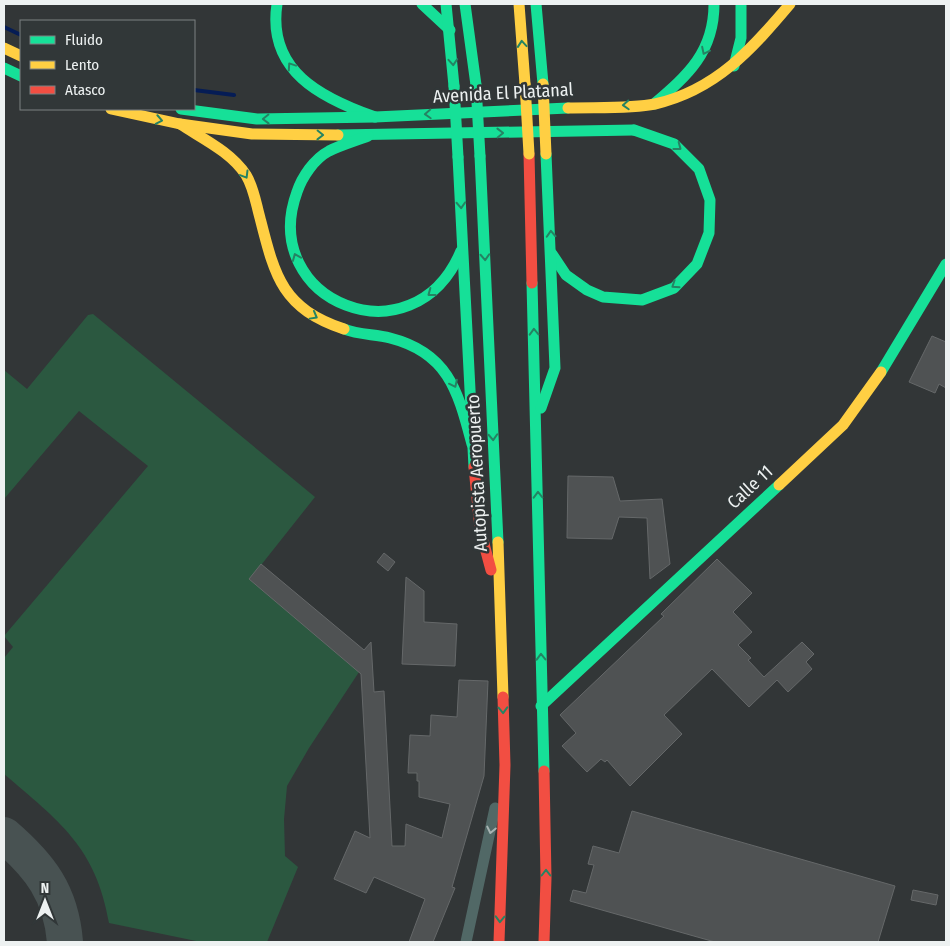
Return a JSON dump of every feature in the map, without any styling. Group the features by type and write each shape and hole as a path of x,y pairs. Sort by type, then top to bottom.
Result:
{"main road":[{"path":"277,4 277,40 301,79 332,101 376,117"},
{"path":"422,4 450,30"},
{"path":"446,4 454,86 472,444 480,529 501,609"},
{"name":"Autopista Aeropuerto","path":"465,4 476,85 501,609 505,765 499,942"},
{"path":"519,4 526,84 529,154 541,706 546,809 547,909 544,942"},
{"path":"536,4 543,84 552,254 554,368 536,420"},
{"path":"654,104 682,80 700,60 711,35 714,4"},
{"path":"734,68 741,38 741,4"},
{"name":"Avenida El Platanal","path":"189,110 257,119 376,117 654,104 688,94 709,84 734,68 790,4"},
{"path":"4,48 20,56"},
{"path":"4,68 20,76"},
{"path":"117,110 180,124 252,134 368,136 634,130 658,135 674,144 688,156 703,175 711,198 713,216 711,235 702,257 687,277 667,291 644,299 619,300 595,295 574,282 557,265 552,254"},
{"path":"180,124 221,150 245,173 253,191 273,269 286,293 304,311 326,323 353,333 392,338 421,349 437,359 454,382 472,444"},
{"path":"368,136 342,143 319,157 301,178 295,190 289,216 290,236 294,256 308,279 328,298 353,309 380,312 406,307 430,294 449,275 462,251 462,238"},
{"name":"Calle 11","path":"541,706 843,425 871,388 946,264"}],"street":[{"path":"466,942 505,765"}],"green space":[{"path":"93,314 315,497 250,579 359,672 309,748 287,786 284,819 285,856 298,867 267,942 201,942 109,923 95,874 85,855 42,806 4,774 4,658 13,647 4,636 148,466 79,411 4,499 4,370 27,389 88,315"}],"building":[{"path":"932,336 946,342 946,388 939,384 935,393 909,382"},
{"path":"568,476 613,477 620,501 662,499 670,564 650,579 647,518 619,517 612,539 567,538"},
{"path":"384,553 395,562 388,571 377,562"},
{"path":"717,559 752,593 733,612 752,632 738,645 751,658 748,660 764,677 802,642 814,654 806,662 812,669 788,692 777,680 749,707 712,669 664,715 682,734 630,786 607,760 605,762 601,759 587,772 562,746 576,733 560,715 664,616 661,614"},
{"path":"261,564 364,650 371,642 374,692 384,691 392,846 405,846 406,824 442,838 450,804 419,797 417,773 408,773 410,735 430,736 431,715 457,717 459,680 488,681 484,776 452,887 455,888 433,942 409,942 425,899 374,877 366,893 334,879 355,831 370,838 361,674 249,579"},
{"path":"406,577 424,591 424,622 457,624 455,666 402,664"},
{"path":"632,811 895,886 878,942 715,942 570,901 573,890 586,893 594,865 588,864 593,846 619,853"},
{"path":"913,890 938,895 936,905 911,900"}],"waterway":[{"path":"4,27 20,35"},
{"path":"195,90 234,95"}],"taxiway":[{"path":"4,835 28,858 46,882 59,909 65,942"}],"traffic: fast":[{"path":"277,4 276,27 280,47 289,64 318,91 336,101 375,117"},
{"path":"422,4 450,30"},
{"path":"446,4 454,86"},
{"path":"465,4 476,85"},
{"path":"536,4 543,84"},
{"path":"654,104 678,83 697,61 709,36 713,21 714,4"},
{"path":"734,66 741,38 741,4"},
{"path":"4,68 20,76"},
{"path":"476,85 480,156"},
{"path":"454,86 458,157"},
{"path":"189,110 257,119 375,117 568,108"},
{"path":"338,135 634,130"},
{"path":"552,254 566,275 587,290 603,297 642,300 674,288 697,264 709,233 710,200 699,169 674,144 634,130"},
{"path":"368,136 324,154 309,169 297,192 291,231 299,263 319,289 346,305 377,311 410,305 439,286 461,251"},
{"path":"541,408 555,368 546,154"},
{"path":"480,156 498,542"},
{"path":"458,157 474,467"},
{"path":"881,372 946,264"},
{"path":"532,283 544,771"},
{"path":"344,329 390,338 410,345 426,354 438,364 448,377 462,408 472,444"},
{"path":"541,706 779,485"}],"traffic: slow":[{"path":"519,4 525,84"},
{"path":"568,108 645,106 677,98 715,78 731,66 747,52 790,4"},
{"path":"4,48 20,56"},
{"path":"525,84 529,154"},
{"path":"543,84 546,154"},
{"path":"116,110 180,124 252,134 338,135"},
{"path":"180,124 233,159 246,175 253,191 271,257 284,288 307,311 323,321 344,329"},
{"path":"779,485 843,425 881,372"},
{"path":"498,542 503,697"}],"traffic: jam":[{"path":"529,154 532,283"},
{"path":"474,467 480,529 491,570"},
{"path":"499,942 505,765 503,697"},
{"path":"544,771 546,878 544,942"}]}
